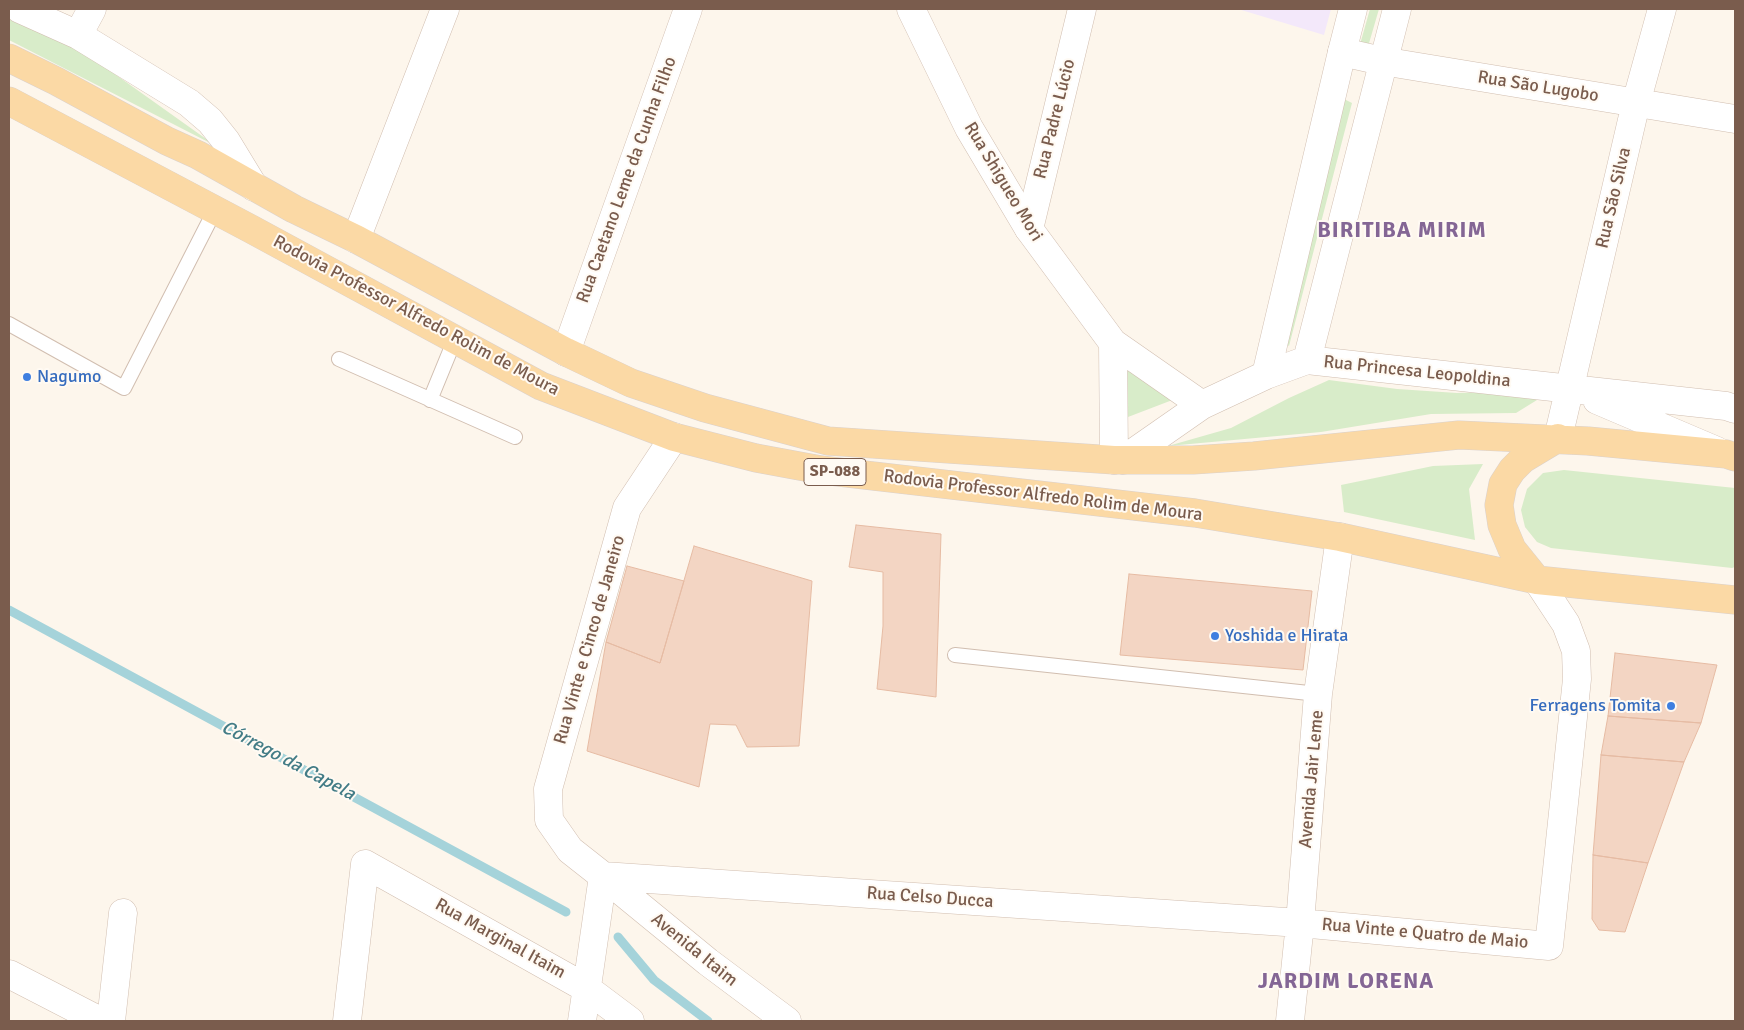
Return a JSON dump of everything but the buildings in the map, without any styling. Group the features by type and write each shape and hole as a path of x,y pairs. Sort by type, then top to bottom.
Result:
{"main road":[{"name":"Rodovia Professor Alfredo Rolim de Moura","path":"9,58 167,141 198,155 254,187 356,239 566,352 631,383 696,405 828,441 1118,460 1193,460 1254,456 1459,435 1558,438 1730,455"},
{"name":"Rodovia Professor Alfredo Rolim de Moura","path":"9,101 541,386 674,436 756,458 822,470 1195,514 1340,537 1537,580 1734,599"},
{"path":"1537,580 1512,549 1502,525 1499,505 1503,484 1512,470 1523,459 1558,438"}],"street":[{"path":"20,9 78,35 189,103 210,121 226,141 254,187"},
{"path":"78,35 92,9"},
{"path":"356,239 445,9"},
{"name":"Rua Caetano Leme da Cunha Filho","path":"566,352 688,9"},
{"name":"Rua Shigueo Mori","path":"911,9 969,128 1029,229 1113,343 1202,405"},
{"name":"Rua Padre Lúcio","path":"1029,229 1082,9"},
{"path":"1266,375 1353,9"},
{"path":"1307,360 1396,9"},
{"name":"Rua São Silva","path":"1558,438 1571,389 1636,103 1662,9"},
{"name":"Rua São Lugobo","path":"1342,52 1382,61 1735,119"},
{"path":"1113,343 1118,460"},
{"name":"Rua Princesa Leopoldina","path":"1118,460 1202,405 1266,375 1307,360 1726,406 1735,409"},
{"path":"1571,389 1730,455"},
{"name":"Rua Vinte e Cinco de Janeiro","path":"603,876 570,850 549,820 548,789 627,508 674,436"},
{"name":"Avenida Jair Leme","path":"1290,1021 1300,923 1318,694 1340,537"},
{"name":"Rua Vinte e Quatro de Maio","path":"1300,923 1549,946 1577,680 1576,651 1566,624 1537,580"},
{"name":"Rua Marginal Itaim","path":"347,1021 365,864 586,988 630,1021"},
{"path":"582,1021 603,876"},
{"name":"Rua Celso Ducca","path":"603,876 1300,923"},
{"name":"Avenida Itaim","path":"603,876 708,962 787,1021"},
{"path":"111,1021 123,913"},
{"path":"9,974 100,1021"}],"lane":[{"path":"9,324 124,388 215,210"},
{"path":"430,400 455,339"},
{"path":"339,359 515,437"},
{"path":"955,655 1318,694"}],"shaded area":[{"path":"1238,9 1331,9 1324,35"}],"green space":[{"path":"1370,9 1379,9 1365,57 1357,55"},
{"path":"9,16 74,45 216,146 9,40"},
{"path":"1344,99 1352,103 1289,346 1282,342"},
{"path":"1126,368 1175,399 1128,417"},
{"path":"1329,380 1397,389 1457,393 1526,391 1537,400 1516,413 1431,414 1321,432 1168,446 1231,428"},
{"path":"1483,464 1469,489 1475,540 1344,512 1341,485 1433,466"},
{"path":"1564,470 1735,488 1735,567 1551,548 1537,542 1525,527 1521,510 1527,489 1543,473"}],"waterway":[{"name":"Córrego da Capela","path":"9,610 566,912"},
{"name":"Córrego da Capela","path":"618,937 654,980 708,1021"}],"place":[{"name":"Nagumo","path":"27,377"},
{"name":"Yoshida e Hirata","path":"1215,636"},
{"name":"Ferragens Tomita","path":"1671,706"}],"district":[{"name":"BIRITIBA MIRIM","path":"1402,231"},
{"name":"JARDIM LORENA","path":"1346,982"}]}
